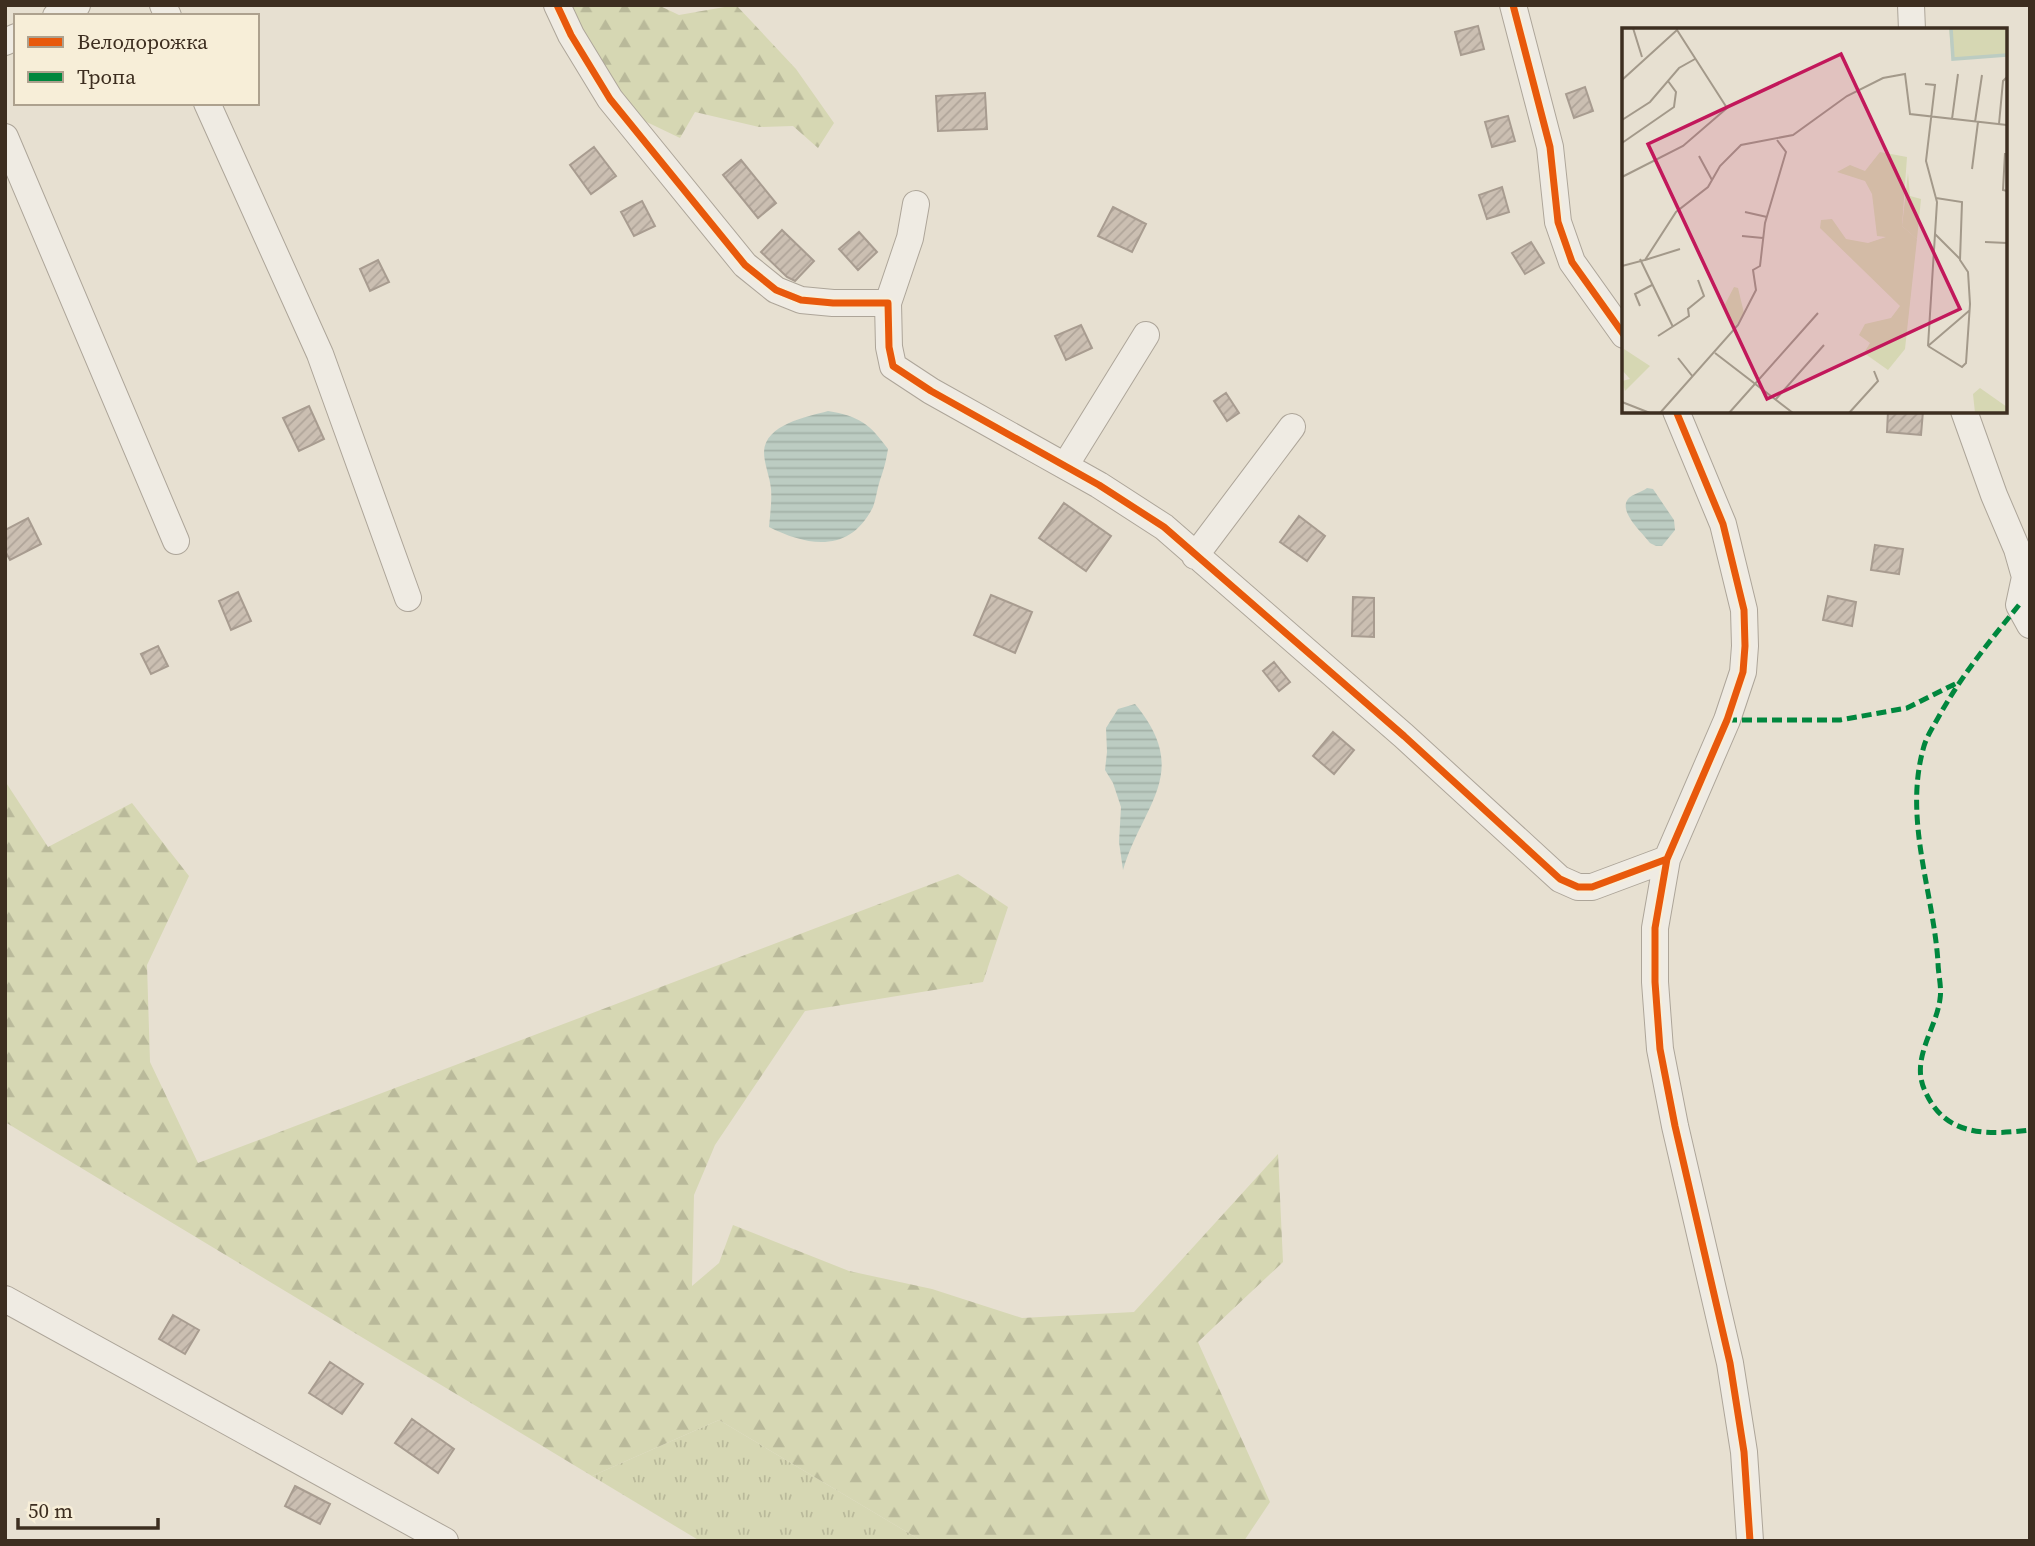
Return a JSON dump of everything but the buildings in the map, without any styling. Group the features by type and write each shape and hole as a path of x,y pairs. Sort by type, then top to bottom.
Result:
{"street":[{"path":"60,14 77,5"},
{"path":"557,5 571,35 610,99 745,265 776,290 801,300 888,303"},
{"path":"1513,5 1550,148 1558,222 1572,262 1615,312 1622,330"},
{"path":"1911,5 1912,28"},
{"path":"208,105 320,354 408,598"},
{"path":"5,137 176,541"},
{"path":"916,204 910,238 888,303 893,366 1164,527 1404,736 1560,879 1578,887 1592,887 1667,859"},
{"path":"1065,466 1146,335"},
{"path":"1677,413 1723,524 1744,610 1745,646 1743,672 1727,719 1667,859 1655,928 1655,982 1660,1049 1675,1126 1730,1363 1744,1452 1750,1541"},
{"path":"1965,413 2017,549 2025,577 2019,605 2030,625"},
{"path":"1195,555 1292,427"},
{"path":"5,1299 445,1541"}],"green space":[{"path":"566,5 658,5 679,15 736,5 796,69 834,123 818,148 793,126 759,127 695,112 680,138 630,114"},
{"path":"5,781 48,847 132,803 189,876 147,965 150,1062 198,1163 958,874 1008,907 983,982 805,1011 715,1145 694,1195 692,1286 719,1263 733,1225 849,1271 932,1289 1022,1318 1134,1312 1278,1154 1283,1262 1198,1342 1270,1502 1244,1541 922,1541 719,1420 592,1476 5,1122"},
{"path":"719,1420 922,1541 700,1541 592,1476"}],"shaded area":[{"path":"828,411 863,422 888,449 874,504 864,522 841,539 813,542 769,527 771,489 764,452 766,442 779,428"},
{"path":"1647,488 1653,489 1674,520 1675,530 1662,546 1650,543 1626,510 1628,499"},
{"path":"1135,704 1152,728 1160,750 1162,769 1158,788 1123,870 1119,842 1121,807 1113,783 1105,770 1106,728 1118,709"}],"marked path":[{"path":"2019,605 1956,688 1930,732 1918,773 1918,827 1940,985 1938,1011 1920,1067 1921,1079 1933,1106 1956,1125 1983,1132 2030,1130"},
{"path":"1727,720 1840,720 1907,708 1957,683"}],"cycle path":[{"path":"557,5 571,35 610,99 745,265 776,290 801,300 888,303 889,347 893,366 931,391 1099,485 1164,527 1404,736 1560,879 1578,887 1592,887 1667,859"},
{"path":"1513,5 1550,147 1558,222 1572,262 1622,332"},
{"path":"1677,413 1723,524 1744,610 1745,646 1743,672 1727,720 1667,859 1655,928 1655,982 1660,1049 1675,1126 1730,1363 1744,1452 1750,1541"}]}
